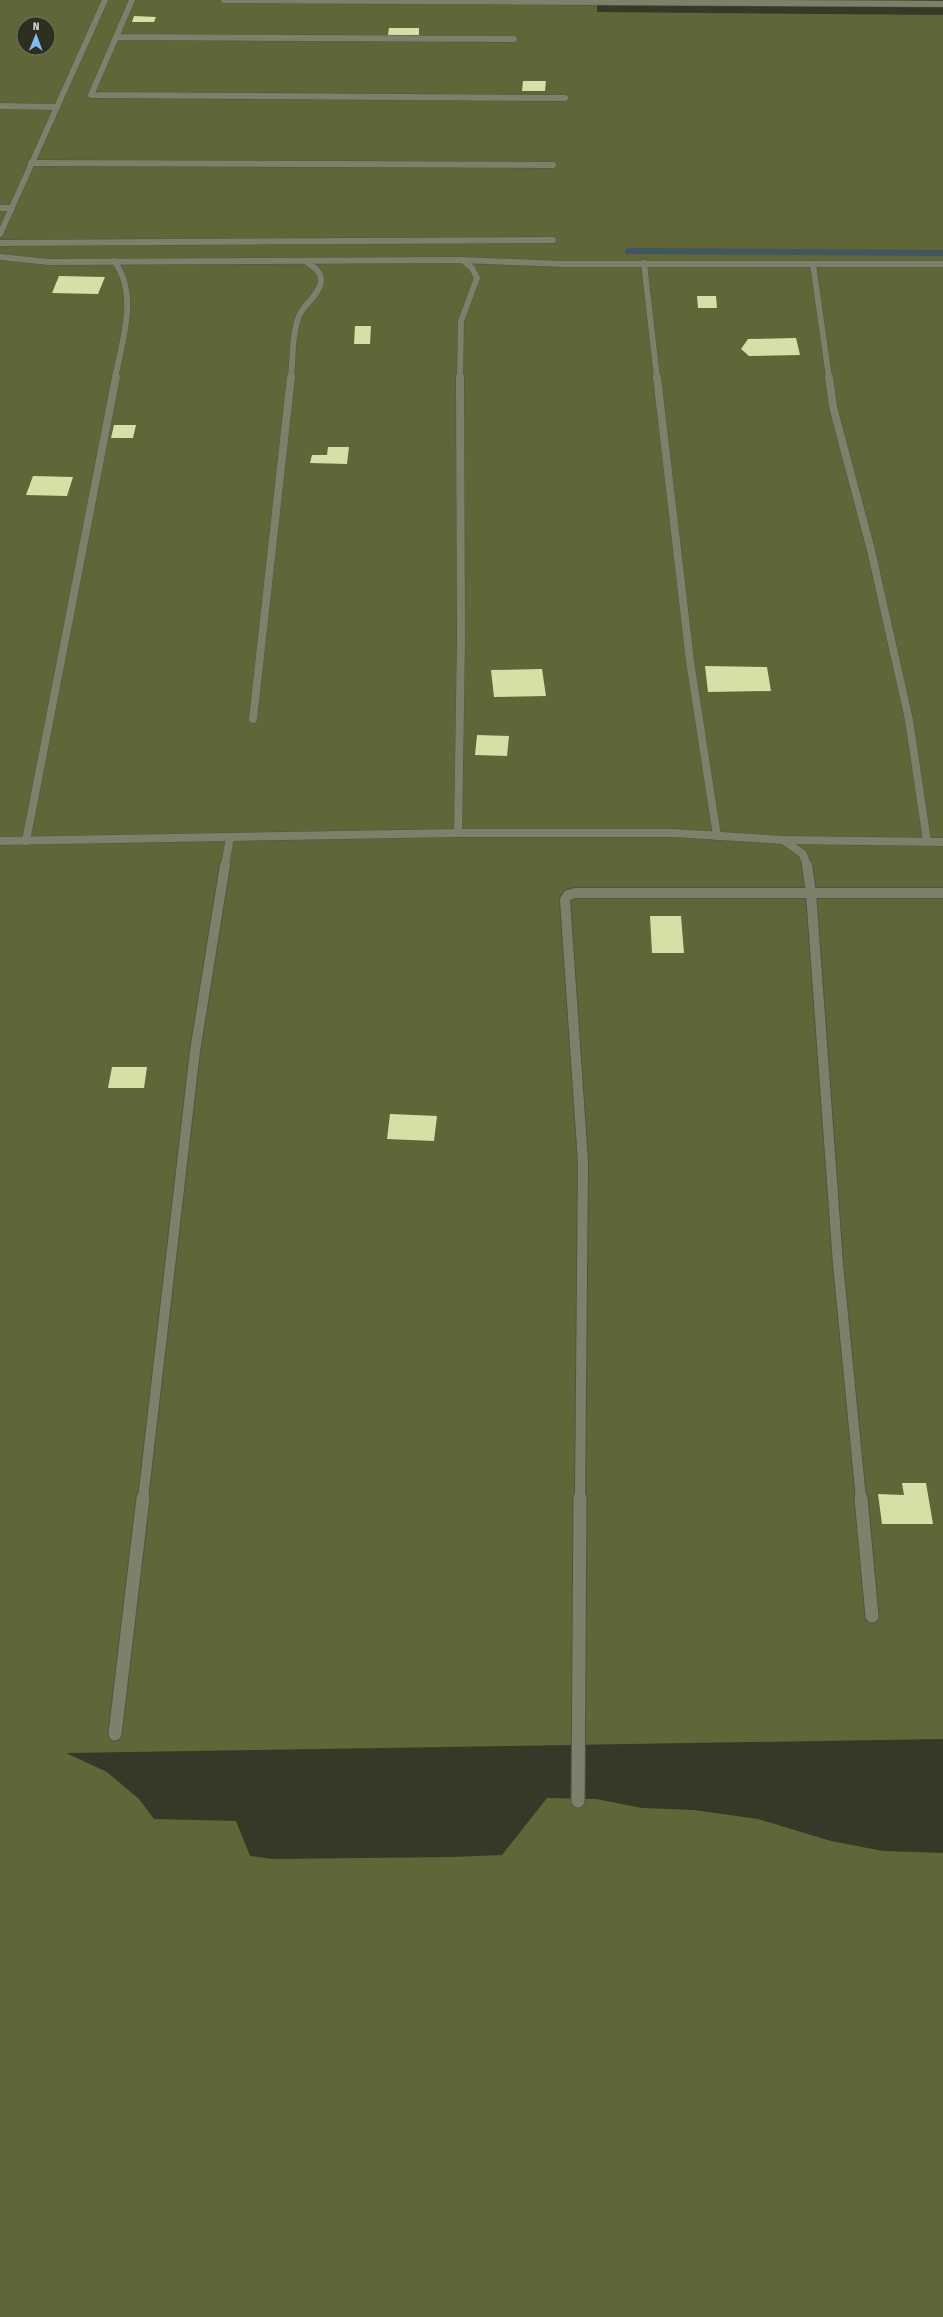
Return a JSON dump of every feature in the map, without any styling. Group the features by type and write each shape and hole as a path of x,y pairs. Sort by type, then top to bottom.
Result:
{"street":[{"path":"0,234 55,107 105,0"},
{"path":"132,0 91,95 565,98"},
{"path":"224,0 943,4"},
{"path":"116,37 514,39"},
{"path":"0,106 55,107"},
{"path":"31,163 553,165"},
{"path":"0,208 12,208"},
{"path":"0,243 553,240"},
{"path":"0,257 49,262 462,260 563,264 943,264"},
{"path":"458,833 461,640 459,403 462,321 477,278 472,268 462,260"},
{"path":"253,719 281,481 296,324 303,306 320,287 322,276 318,269 305,261"},
{"path":"26,840 125,328 126,280 122,269 114,262"},
{"path":"644,263 690,661 717,836"},
{"path":"813,264 833,407 872,550 905,704 927,842"},
{"path":"0,841 458,833 674,833 783,840 943,842"},
{"path":"115,1734 195,1051 230,837"},
{"path":"783,840 803,854 808,868 811,892 838,1264 872,1616"},
{"path":"578,1801 583,1162 565,900 568,895 575,893 943,893"}],"green space":[{"path":"0,0 597,0 597,12 943,15 943,1739 66,1753 107,1772 139,1799 154,1819 236,1821 250,1856 273,1859 502,1855 547,1798 596,1799 642,1808 694,1810 758,1819 831,1841 883,1851 943,1853 943,2317 0,2317"}],"building":[{"path":"134,16 156,17 154,22 132,22"},
{"path":"389,28 419,28 419,35 388,35"},
{"path":"523,81 546,81 545,91 522,91"},
{"path":"59,276 105,277 98,294 52,293"},
{"path":"697,296 716,296 717,308 698,308"},
{"path":"355,326 371,326 370,344 354,344"},
{"path":"796,338 800,355 749,356 741,349 748,339"},
{"path":"114,425 136,425 133,438 111,438"},
{"path":"328,447 349,447 347,464 310,463 312,455 327,455"},
{"path":"33,476 73,477 67,496 26,495"},
{"path":"705,666 767,667 771,691 708,692"},
{"path":"542,669 546,696 494,697 491,670"},
{"path":"477,735 509,736 507,756 475,755"},
{"path":"650,916 681,916 684,953 652,953"},
{"path":"112,1067 147,1067 144,1088 108,1088"},
{"path":"390,1114 437,1116 434,1141 387,1139"},
{"path":"902,1483 926,1483 933,1524 882,1524 878,1494 904,1495"}],"waterway":[{"path":"628,251 943,253"}]}
